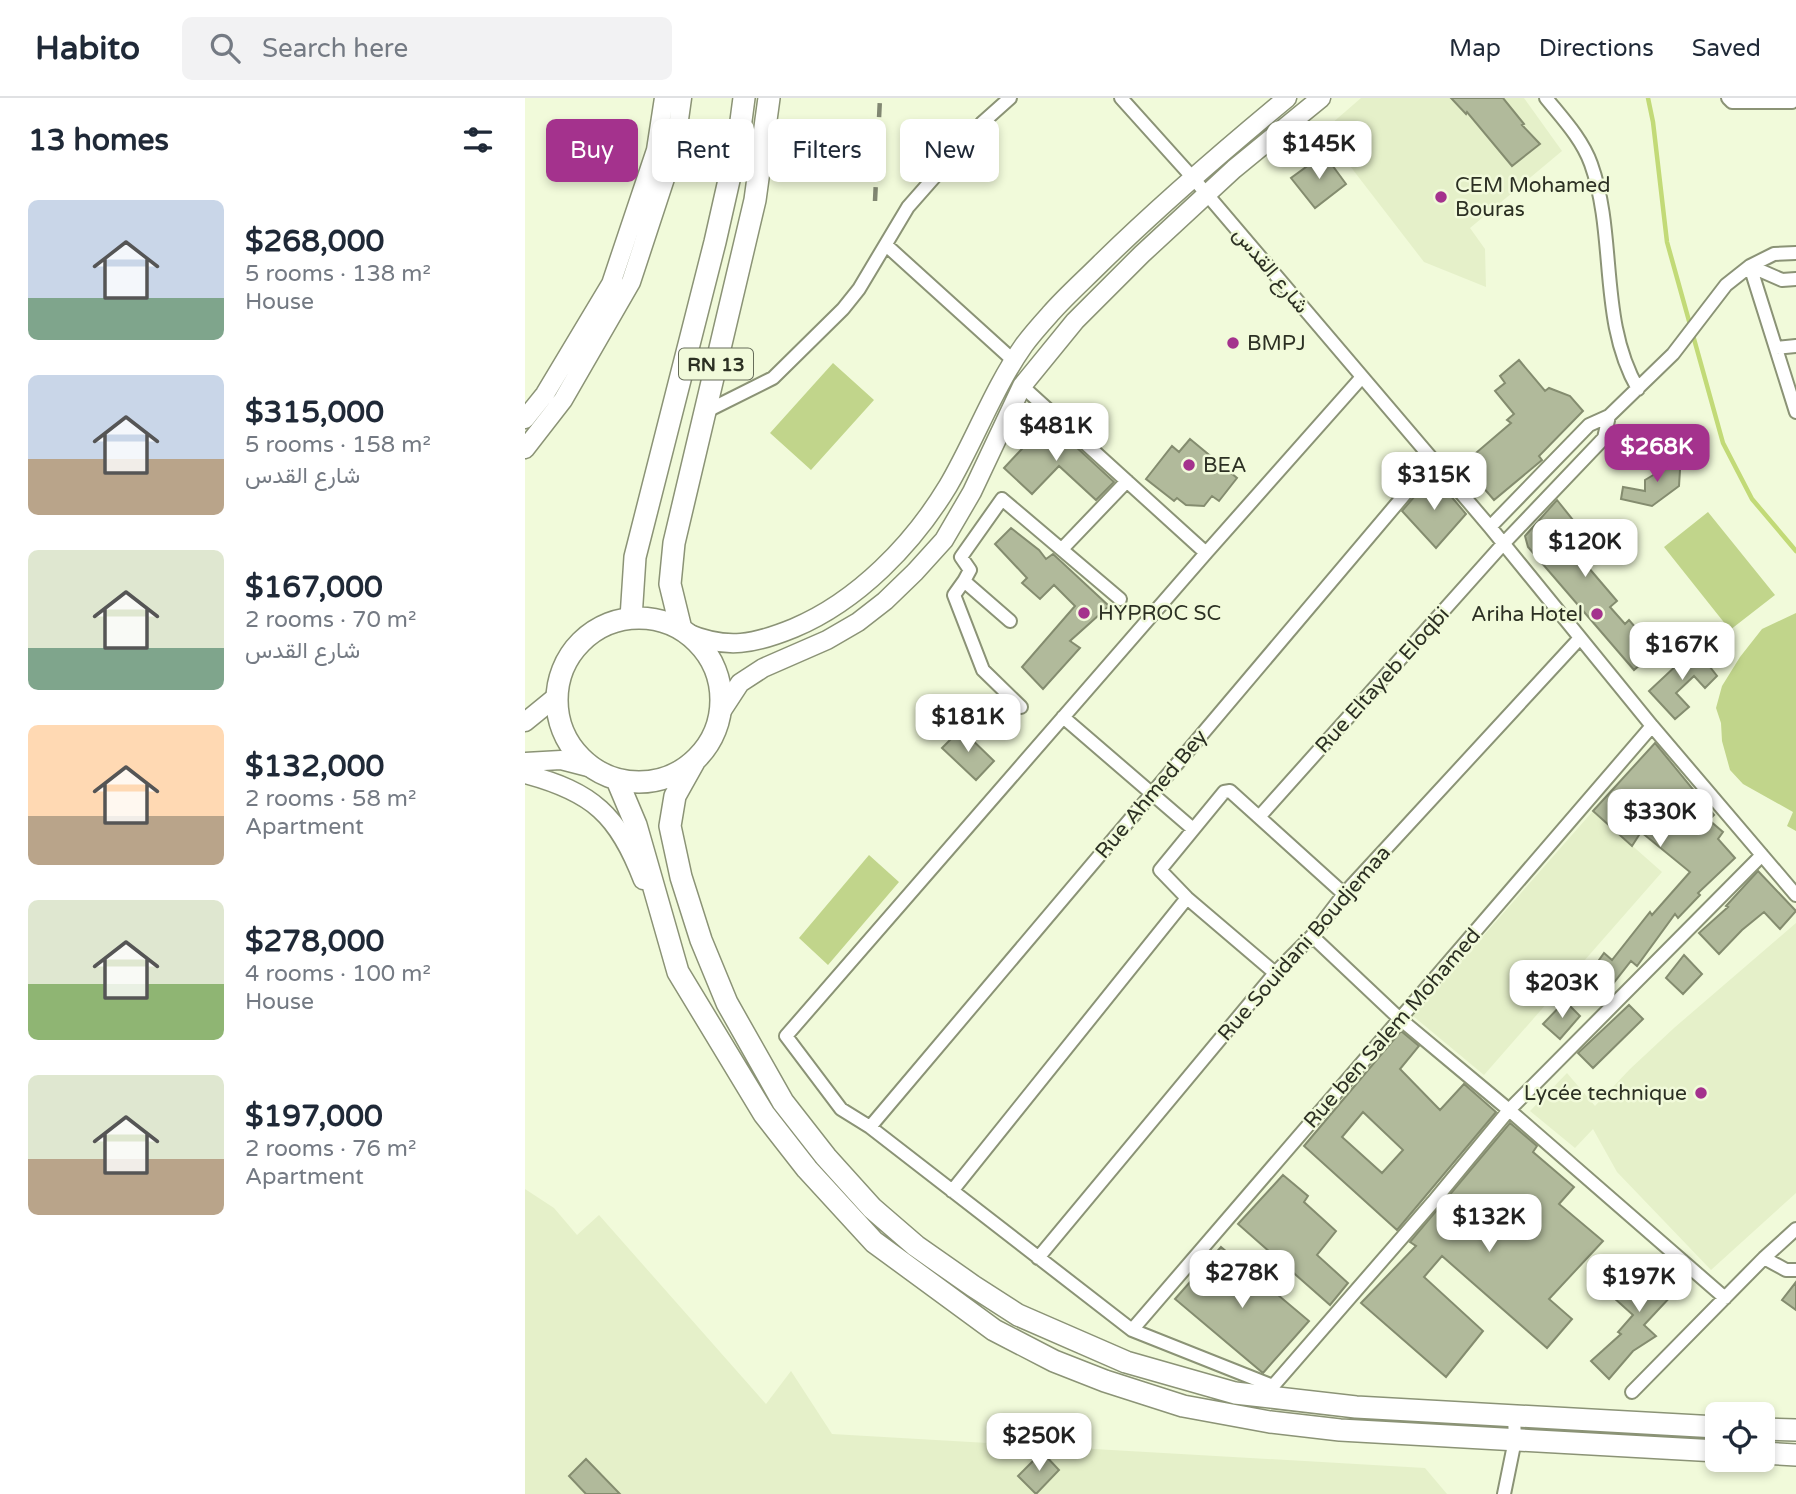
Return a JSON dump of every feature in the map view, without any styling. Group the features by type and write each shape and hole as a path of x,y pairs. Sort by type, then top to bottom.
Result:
{"highway":[{"name":"RN 13","path":"631,618 635,557 715,242 739,136 744,98"},
{"name":"RN 13","path":"684,631 670,584 673,557 755,200 769,98"},
{"path":"694,762 670,777 644,783 617,780 592,768 572,749 560,724 557,696 561,673 572,652 588,635 608,624 631,618 649,618 684,631 703,649 715,668 721,690 720,712 716,731 675,796 670,826 681,877 701,940 727,1003 783,1102 826,1157 872,1208 915,1246 1018,1315 1126,1362 1235,1393 1280,1399 1514,1416 1705,1426"},
{"path":"617,780 636,825 678,972 764,1114 807,1169 874,1242 994,1330 1054,1361 1105,1381 1183,1406 1269,1422 1340,1430 1705,1450"},
{"path":"1775,1429 1796,1430"},
{"path":"1775,1454 1796,1455"}],"main road":[{"path":"525,419 545,394 611,284 656,150 664,98"},
{"path":"525,449 563,400 631,282 675,148 682,98"},
{"path":"684,631 709,642 740,644 775,636 804,623 861,586 917,531 948,486 1014,361 1053,310 1268,104 1287,98"},
{"path":"720,712 740,683 763,668 827,640 858,622 885,601 944,540 988,461 1022,386 1075,321 1207,195 1321,98"},
{"path":"965,453 988,461"},
{"path":"525,722 557,696"},
{"path":"525,762 561,760 592,768"},
{"path":"525,774 557,783 590,800 611,819 631,850 678,972"}],"street":[{"path":"705,412 773,377 843,309 859,289 908,206 982,123 1010,98"},
{"name":"شارع القدس","path":"1121,98 1193,178 1490,527 1652,726 1796,894"},
{"path":"1546,98 1578,137 1591,163 1601,212 1615,328 1629,373 1638,389"},
{"path":"1728,98 1732,102 1792,102"},
{"path":"886,245 1014,361"},
{"path":"1490,527 1590,425 1609,416 1673,354 1726,285 1749,266 1774,254 1796,253"},
{"path":"1749,266 1782,280 1796,279"},
{"path":"1749,266 1796,412"},
{"path":"1776,348 1796,346"},
{"path":"1362,377 1206,552 786,1036 842,1109 1132,1329 1273,1386 1509,1110 1762,855"},
{"path":"1022,386 1206,552"},
{"name":"Rue Eltayeb Eloqbi","path":"1260,816 1503,544 1604,438 1609,416"},
{"name":"Rue Ahmed Bey","path":"870,1128 1433,461"},
{"path":"1062,550 1127,481"},
{"path":"1021,707 983,670 954,595 970,570 961,557 1002,499 1120,599"},
{"path":"964,581 1010,621"},
{"name":"Rue Souidani Boudjemaa","path":"1038,1258 1275,973 1312,936 1344,894 1580,638"},
{"path":"1063,717 1193,829"},
{"name":"Rue ben Salem Mohamed","path":"1132,1329 1652,726"},
{"path":"1275,973 1187,898 1160,870 1193,829 1228,791 1260,816 1344,894"},
{"path":"952,1191 1187,898"},
{"path":"1312,936 1400,1019 1725,1298"},
{"path":"1632,1392 1796,1229"},
{"path":"1764,1258 1786,1270 1796,1270"},
{"path":"1504,1494 1515,1440 1514,1416"}],"shaded area":[{"name":"CEM Mohamed Bouras","path":"1361,98 1451,98 1466,113 1486,98 1474,120 1513,166 1540,144 1522,125 1524,123 1503,98 1524,98 1562,151 1470,228 1485,249 1486,287 1424,262 1323,131"},
{"path":"1593,811 1662,872 1484,1075 1413,1016"},
{"name":"Lycée technique","path":"1796,923 1796,1193 1711,1270 1617,1172 1593,1129 1575,1148 1530,1111 1567,1073 1595,1106 1674,1028"},
{"path":"525,1189 554,1208 577,1235 599,1215 766,1404 791,1371 832,1434 1425,1468 1447,1494 525,1494"}],"green space":[{"path":"833,363 874,400 811,470 770,433"},
{"path":"1708,512 1775,595 1730,630 1664,547"},
{"path":"1796,613 1796,831 1787,826 1793,812 1743,784 1730,770 1716,708 1722,686 1762,629"},
{"path":"869,855 899,882 828,965 799,938"}],"building":[{"path":"1451,98 1503,98 1524,124 1522,125 1540,144 1512,166 1467,112 1466,114"},
{"path":"1324,154 1346,184 1315,208 1291,178"},
{"path":"1519,360 1545,391 1549,388 1570,396 1583,411 1539,456 1542,460 1494,500 1463,464 1511,423 1507,420 1514,414 1495,391 1505,383 1500,376"},
{"path":"1048,421 1114,482 1096,500 1059,466 1032,494 1004,468"},
{"name":"BEA","path":"1190,439 1237,478 1219,501 1212,496 1204,506 1186,505 1177,498 1174,501 1146,479 1172,446 1179,452"},
{"path":"1666,454 1681,454 1679,486 1652,506 1621,499 1623,487 1645,491 1645,480 1665,468"},
{"path":"1433,475 1466,514 1436,548 1402,511"},
{"path":"1557,500 1589,540 1598,532 1611,548 1588,567 1617,601 1610,607 1625,624 1629,620 1656,651 1634,670 1528,547 1525,536"},
{"name":"HYPROC SC","path":"1011,528 1046,559 1053,554 1109,606 1070,641 1080,648 1043,689 1022,667 1075,606 1054,585 1040,599 1022,583 1027,578 995,544"},
{"path":"1695,648 1717,676 1705,688 1694,676 1676,693 1689,707 1675,719 1649,691"},
{"path":"961,729 994,761 976,780 942,748"},
{"path":"1655,743 1714,815 1709,820 1723,832 1718,839 1735,858 1698,893 1700,895 1678,918 1675,914 1637,966 1631,961 1601,999 1582,984 1604,953 1612,960 1650,912 1652,915 1690,872 1641,832 1632,846 1593,811"},
{"path":"1758,871 1796,911 1780,929 1764,912 1719,954 1699,933 1728,907 1726,906"},
{"path":"1684,955 1702,974 1683,994 1666,978"},
{"path":"1565,1001 1580,1016 1560,1039 1543,1024"},
{"path":"1629,1005 1643,1019 1593,1068 1578,1053"},
{"path":"1401,1031 1419,1046 1400,1069 1440,1110 1464,1084 1496,1112 1397,1230 1304,1146","holes":["1363,1112 1403,1150 1382,1173 1342,1137"]},
{"path":"1510,1123 1537,1146 1533,1152 1574,1187 1559,1204 1603,1241 1549,1299 1572,1319 1547,1348 1442,1256 1424,1277 1483,1331 1446,1377 1361,1303 1416,1246 1410,1242"},
{"path":"1283,1175 1308,1196 1304,1202 1336,1231 1317,1255 1348,1283 1330,1305 1238,1224"},
{"path":"1221,1247 1309,1321 1263,1373 1175,1299"},
{"path":"1657,1262 1665,1271 1676,1268 1687,1279 1644,1325 1656,1336 1633,1351 1609,1379 1591,1361 1621,1334 1618,1332 1633,1315 1613,1297"},
{"path":"1796,1282 1796,1310 1782,1300"},
{"path":"1042,1452 1059,1470 1036,1494 1018,1476"},
{"path":"586,1459 620,1494 586,1494 569,1476"}],"waterway":[{"path":"1648,98 1667,242 1723,443 1752,499 1796,551"}],"railway":[{"path":"875,201 880,98"}],"place":[{"name":"CEM Mohamed Bouras","path":"1441,197"},
{"name":"BMPJ","path":"1233,343"},
{"name":"BEA","path":"1189,465"},
{"name":"HYPROC SC","path":"1084,613"},
{"name":"Ariha Hotel","path":"1597,614"},
{"name":"Lycée technique","path":"1701,1093"}]}
